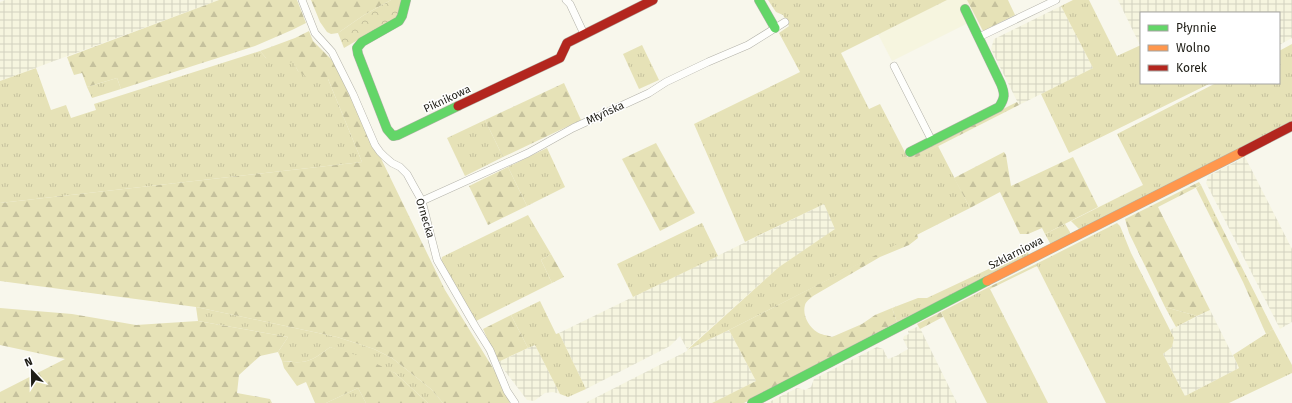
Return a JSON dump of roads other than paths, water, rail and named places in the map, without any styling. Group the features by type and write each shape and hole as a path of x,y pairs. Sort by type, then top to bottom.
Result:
{"street":[{"name":"Ornecka","path":"302,0 315,33 332,52 353,94 375,145 392,163 400,167 407,174 422,202 437,260 490,350 507,391 515,403"},
{"name":"Piknikowa","path":"406,0 402,16 399,21 362,42 357,48 387,129 393,136 398,135 560,58 563,55 564,46 567,43 653,0"},
{"path":"566,0 570,4 584,34"},
{"path":"759,0 774,28"},
{"path":"979,37 1056,0"},
{"path":"910,152 999,108 1003,101 1005,95 1001,84 965,9"},
{"name":"Młyńska","path":"422,202 648,93 666,82 748,45 785,22"},
{"path":"894,66 932,141"},
{"name":"Szklarniowa","path":"752,403 866,343 1292,126"}]}
